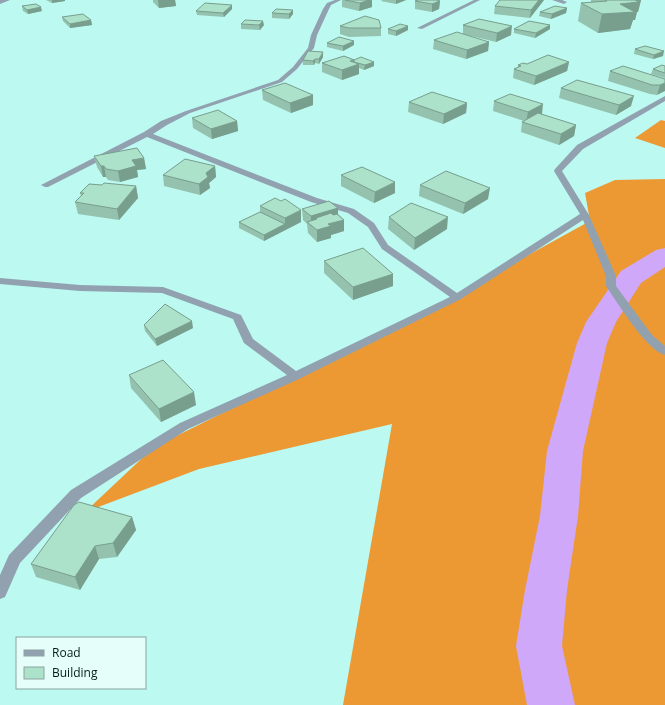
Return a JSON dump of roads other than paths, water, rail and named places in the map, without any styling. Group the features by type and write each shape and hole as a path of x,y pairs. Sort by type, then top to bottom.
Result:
{"street":[{"path":"0,2 8,0"},
{"path":"45,185 188,112 280,81 295,68 311,48 314,35 329,4 339,0"},
{"path":"420,28 464,4 478,0"},
{"path":"554,0 564,2"},
{"path":"665,98 580,147 558,171 585,215 610,276 611,286 648,337 665,352"},
{"path":"147,134 314,200 351,211 371,225 385,247 457,297"},
{"path":"0,592 14,559 76,494 184,426 295,376 457,297 585,215"},
{"path":"0,281 80,288 163,290 237,317 248,341 295,376"}],"waterway":[{"path":"551,705 539,646 546,590 559,516 565,451 592,343 601,322 631,277 665,256"}]}
